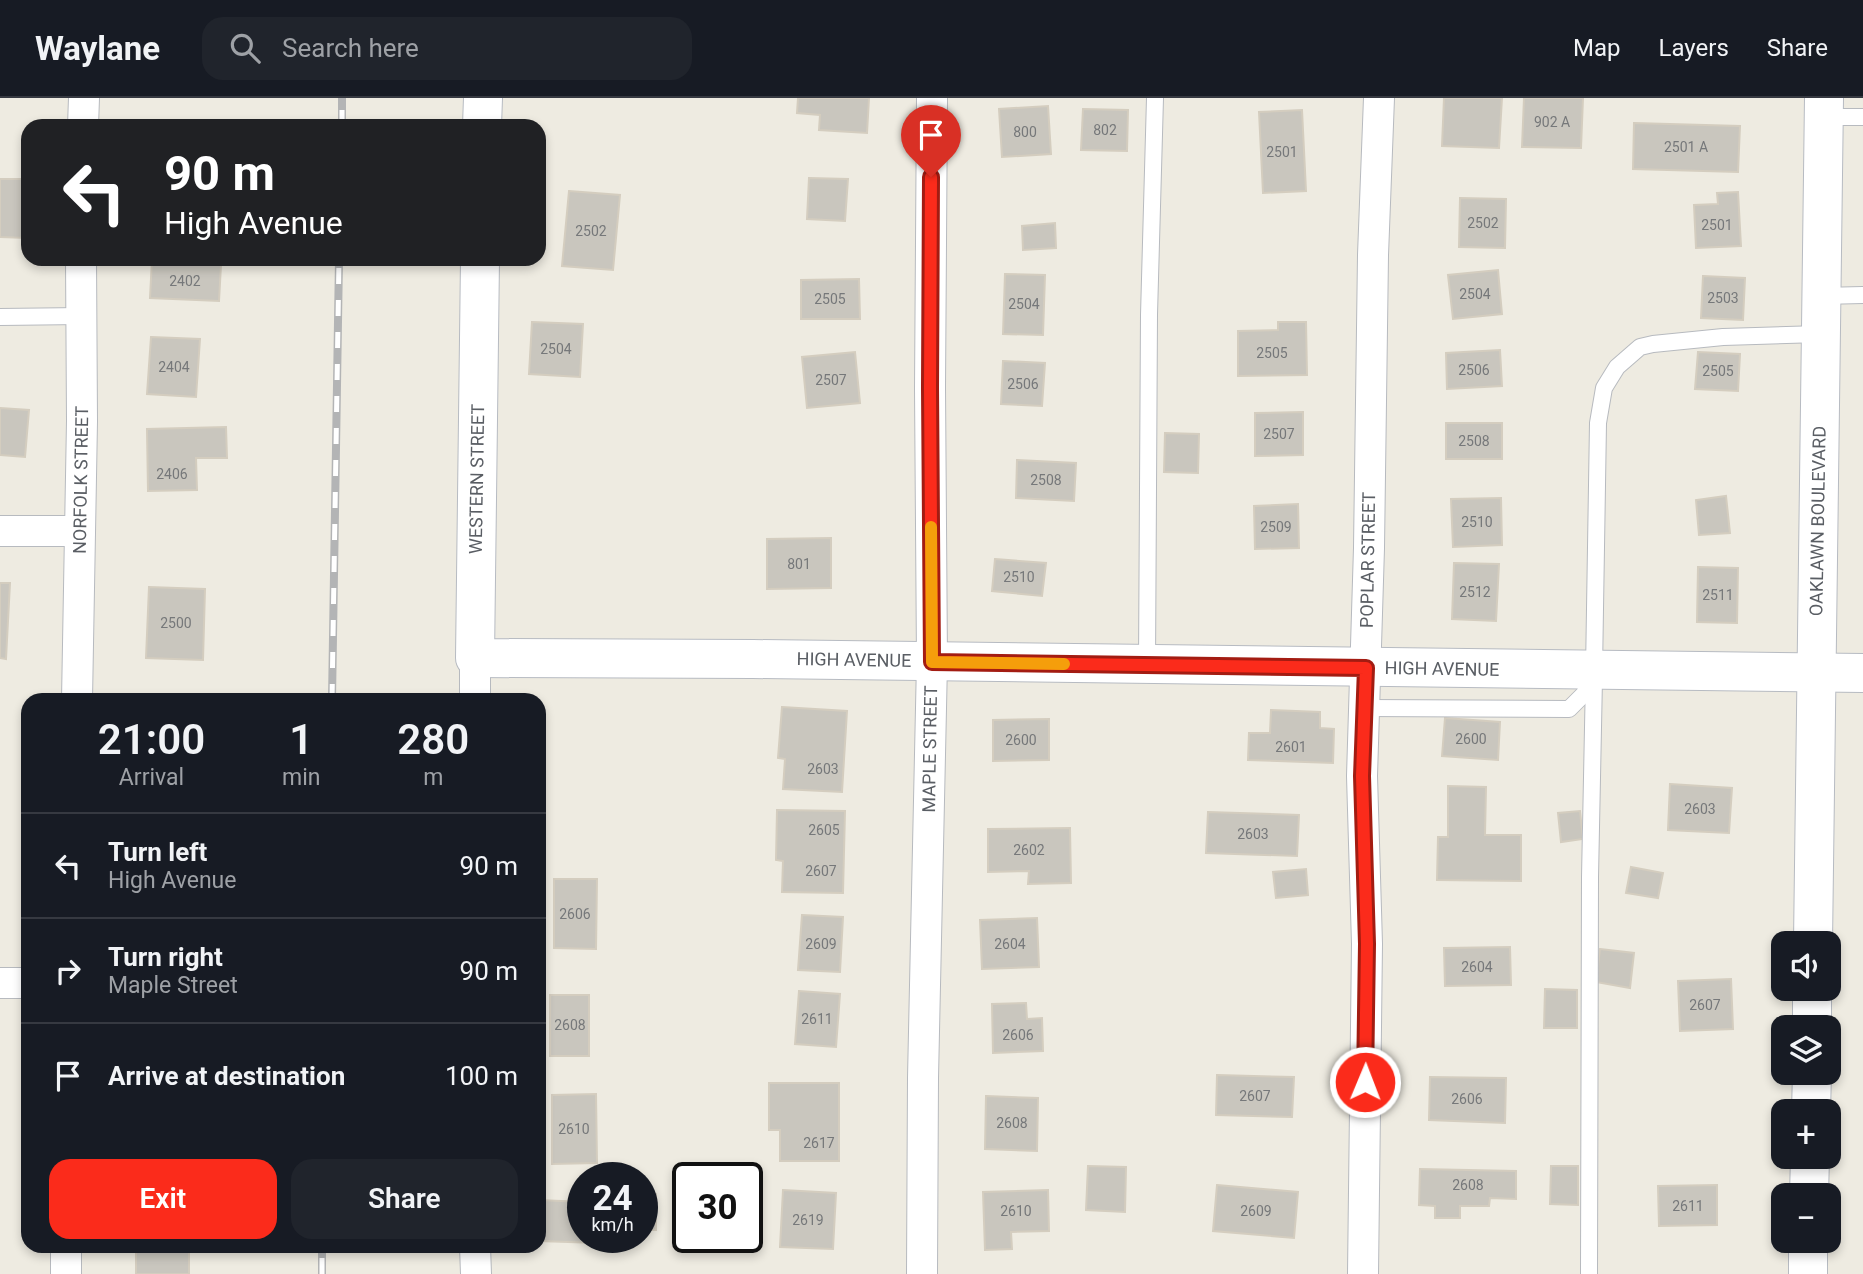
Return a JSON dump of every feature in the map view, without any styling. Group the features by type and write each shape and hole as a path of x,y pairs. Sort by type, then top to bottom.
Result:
{"street":[{"path":"83,119 84,98"},
{"path":"482,98 482,119"},
{"name":"MAPLE STREET","path":"922,1274 923,1078 932,662 932,98"},
{"name":"POPLAR STREET","path":"1363,1274 1367,958 1362,776 1379,98"},
{"name":"OAKLAWN BOULEVARD","path":"1813,931 1824,108"},
{"name":"NORFOLK STREET","path":"77,693 82,421 81,266"},
{"name":"WESTERN STREET","path":"475,693 480,266"},
{"path":"0,531 80,531"},
{"name":"HIGH AVENUE","path":"475,658 1863,673"},
{"path":"0,983 21,983"},
{"path":"66,1253 66,1274"},
{"path":"475,1253 476,1274"},
{"path":"1808,1253 1808,1274"}],"lane":[{"path":"1147,665 1149,315 1154,98"},
{"path":"1824,108 1863,117"},
{"path":"1821,296 1863,295"},
{"path":"0,317 82,316"},
{"path":"1589,1274 1590,891 1598,423 1605,388 1617,367 1640,347 1723,337 1821,334"},
{"path":"1364,708 1569,709 1584,694 1594,671"}],"building":[{"path":"798,98 869,98 867,133 819,130 820,115 797,113"},
{"path":"1444,98 1502,98 1499,148 1442,146"},
{"path":"1524,98 1583,98 1581,148 1522,147"},
{"path":"1048,106 1051,154 1002,157 999,109"},
{"path":"1083,109 1128,110 1127,151 1081,150"},
{"path":"1302,110 1306,191 1263,193 1259,112"},
{"path":"1634,123 1740,126 1738,172 1633,169"},
{"path":"809,178 848,179 845,221 807,219"},
{"path":"0,179 21,179 21,238 0,237"},
{"path":"569,191 620,195 613,270 562,266"},
{"path":"1738,192 1741,246 1696,248 1694,205 1718,204 1717,193"},
{"path":"1460,198 1506,199 1505,248 1459,247"},
{"path":"1055,223 1056,248 1023,250 1022,226"},
{"path":"152,266 221,266 219,301 150,298"},
{"path":"1498,270 1502,314 1453,319 1448,275"},
{"path":"1005,274 1045,275 1043,335 1003,334"},
{"path":"1703,276 1745,278 1743,320 1701,318"},
{"path":"859,279 860,319 801,319 801,280"},
{"path":"532,322 583,324 580,377 529,374"},
{"path":"1278,322 1306,322 1307,375 1238,376 1238,331 1278,330"},
{"path":"151,337 200,339 196,397 147,394"},
{"path":"1500,350 1502,386 1447,389 1446,353"},
{"path":"855,352 860,403 807,408 802,357"},
{"path":"1698,352 1740,354 1738,391 1695,389"},
{"path":"1003,361 1045,363 1042,406 1001,404"},
{"path":"0,408 29,410 25,457 0,455"},
{"path":"1303,412 1303,455 1255,456 1255,413"},
{"path":"1446,423 1502,423 1502,459 1446,459"},
{"path":"226,427 227,458 196,458 197,490 148,491 147,429"},
{"path":"1165,433 1199,434 1198,473 1164,472"},
{"path":"1017,460 1076,463 1074,501 1016,498"},
{"path":"1726,496 1730,533 1699,535 1696,500"},
{"path":"1501,498 1502,545 1453,547 1451,499"},
{"path":"1298,504 1299,548 1255,549 1254,506"},
{"path":"831,538 831,588 767,589 767,539"},
{"path":"995,559 1046,563 1042,596 992,591"},
{"path":"1454,563 1499,564 1496,621 1452,619"},
{"path":"1698,567 1738,568 1737,623 1697,622"},
{"path":"0,583 10,583 6,659 0,658"},
{"path":"149,587 205,589 203,660 146,658"},
{"path":"782,707 847,711 842,792 783,789 785,759 778,758"},
{"path":"1271,710 1320,712 1320,728 1334,729 1333,763 1248,760 1249,733 1270,733"},
{"path":"1445,718 1500,722 1498,760 1442,756"},
{"path":"1049,719 1049,760 993,761 993,720"},
{"path":"1670,784 1732,788 1729,833 1668,830"},
{"path":"1448,786 1486,787 1485,835 1521,835 1521,881 1437,880 1438,837 1448,837"},
{"path":"777,810 845,811 843,893 782,892 783,861 776,860"},
{"path":"1580,811 1583,839 1561,842 1558,813"},
{"path":"1208,812 1299,815 1297,856 1206,853"},
{"path":"1070,828 1071,883 1028,884 1029,871 988,872 988,829"},
{"path":"1631,867 1663,873 1658,898 1626,893"},
{"path":"1306,869 1308,895 1276,898 1273,872"},
{"path":"554,879 597,879 596,949 554,948"},
{"path":"802,915 843,917 840,972 798,970"},
{"path":"1037,918 1039,967 982,969 980,920"},
{"path":"1510,947 1511,985 1445,986 1444,948"},
{"path":"1600,949 1634,953 1630,988 1596,982"},
{"path":"1731,979 1733,1029 1680,1031 1678,981"},
{"path":"1545,989 1577,990 1577,1028 1544,1028"},
{"path":"799,991 840,994 836,1047 795,1044"},
{"path":"550,995 589,995 589,1056 550,1056"},
{"path":"1026,1003 1027,1019 1042,1018 1043,1051 993,1053 992,1004"},
{"path":"1217,1075 1294,1077 1292,1117 1216,1115"},
{"path":"1430,1077 1506,1078 1505,1123 1429,1120"},
{"path":"769,1083 839,1083 839,1161 780,1161 780,1130 769,1130"},
{"path":"596,1094 597,1162 552,1164 552,1095"},
{"path":"986,1096 1038,1098 1037,1151 985,1149"},
{"path":"1088,1166 1126,1167 1125,1212 1086,1210"},
{"path":"1551,1166 1578,1166 1578,1205 1550,1204"},
{"path":"1420,1169 1516,1171 1516,1199 1490,1198 1489,1206 1460,1206 1460,1218 1435,1218 1435,1206 1419,1205"},
{"path":"1217,1185 1298,1192 1294,1238 1213,1231"},
{"path":"1717,1185 1717,1225 1659,1226 1658,1186"},
{"path":"783,1190 836,1193 833,1249 780,1247"},
{"path":"1048,1190 1049,1231 1011,1232 1012,1249 985,1250 983,1192"},
{"path":"546,1200 567,1201 567,1242 546,1241"},
{"path":"136,1253 189,1253 189,1274 136,1274"}],"railway":[{"path":"342,98 342,119"},
{"path":"332,693 339,266"},
{"path":"322,1253 322,1274"}],"slow traffic":[{"path":"931,527 932,662 1064,664"}],"route":[{"path":"931,177 932,662 1366,668 1362,776 1367,944 1365,1082"}]}
